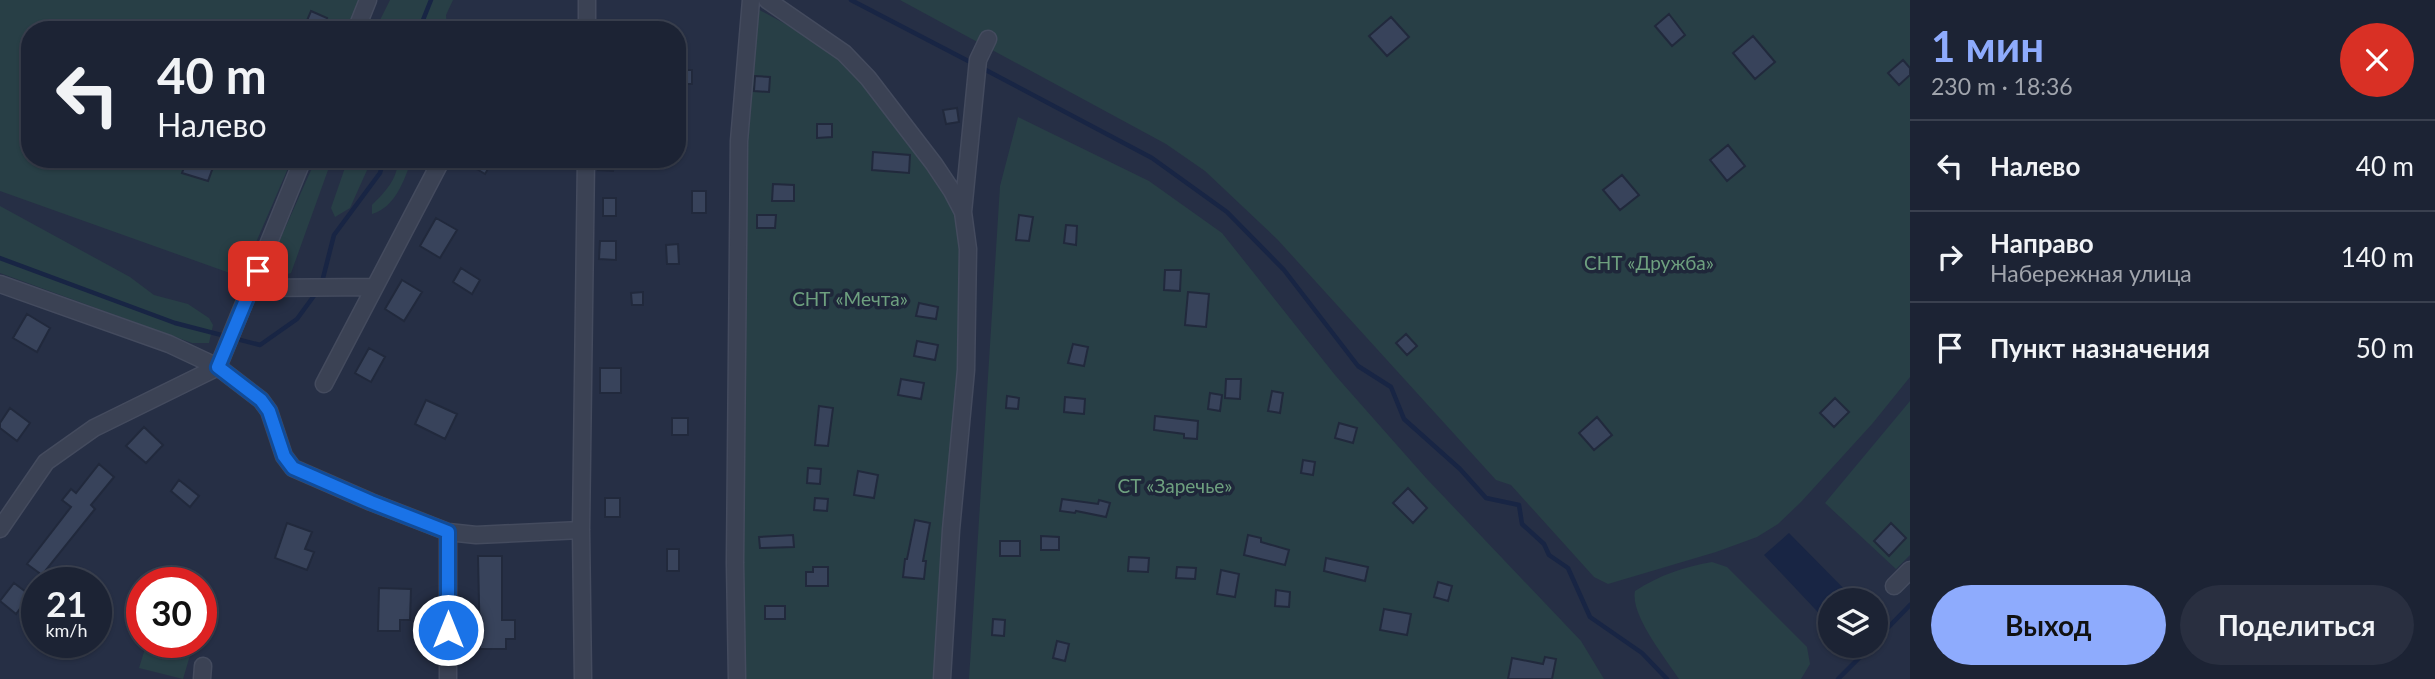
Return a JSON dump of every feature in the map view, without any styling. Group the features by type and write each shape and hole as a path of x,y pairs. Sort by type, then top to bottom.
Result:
{"street":[{"path":"360,21 368,0"},
{"path":"587,0 587,21"},
{"path":"737,679 735,549 739,141 751,0"},
{"path":"768,0 844,52 868,78 934,164 953,191 963,212"},
{"path":"942,679 951,530 966,370 968,249 963,212 978,60 988,39"},
{"path":"0,529 46,462 94,428 218,367 299,168"},
{"path":"324,384 437,168"},
{"path":"583,679 581,530 586,168"},
{"path":"0,284 169,344 218,367 261,400 269,411 284,456 293,468 371,502 448,532 476,536 581,530"},
{"path":"251,289 374,287"},
{"path":"448,532 448,679"},
{"path":"1894,586 1910,570"}],"green space":[{"path":"0,0 361,0 352,21 21,21 21,168 288,168 241,277 0,191"},
{"path":"390,0 453,0 446,15 446,21 380,21"},
{"name":"СНТ «Дружба»","path":"900,0 1910,0 1910,377 1872,424 1778,524 1757,537 1716,552 1608,584 1594,577 1511,485 1496,480 1277,239 1205,171 1166,144"},
{"name":"СНТ «Мечта»","path":"754,7 839,53 883,104 952,202 960,235 961,362 938,679 741,679 739,168"},
{"name":"СТ «Заречье»","path":"1018,117 1149,181 1222,233 1335,375 1426,478 1581,641 1604,679 969,679 1000,186"},
{"path":"312,168 329,168 291,273 261,282"},
{"path":"345,168 368,168 350,208 335,217 331,208"},
{"path":"396,168 408,168 393,199 372,214 372,205 393,179"},
{"path":"0,206 130,277 154,295 188,304 209,318 213,325 209,343 192,343 0,273"},
{"path":"1910,401 1910,555 1896,569 1825,503"},
{"path":"1712,562 1727,567 1807,647 1810,664 1801,679 1679,679 1643,624 1635,601 1635,591 1672,572"},
{"path":"142,658 189,658 183,679 139,668"}],"water":[{"path":"1789,533 1843,588 1818,588 1818,612 1764,555"}],"building":[{"path":"311,11 327,18 326,21 307,21"},
{"path":"1669,14 1685,35 1672,46 1655,26"},
{"path":"1391,17 1409,37 1387,56 1369,36"},
{"path":"1753,36 1775,62 1755,79 1733,53"},
{"path":"1903,60 1910,68 1910,75 1899,85 1888,73"},
{"path":"686,70 692,70 692,84 686,84"},
{"path":"755,76 770,77 769,92 754,91"},
{"path":"957,108 959,122 946,124 943,110"},
{"path":"817,124 832,124 832,137 817,138"},
{"path":"1728,145 1745,166 1727,181 1710,160"},
{"path":"873,152 910,155 909,173 872,170"},
{"path":"184,168 213,168 208,181 182,173"},
{"path":"475,168 489,168 485,174"},
{"path":"598,168 613,168 613,171"},
{"path":"1622,175 1639,195 1620,210 1603,190"},
{"path":"773,184 794,185 794,201 772,201"},
{"path":"692,191 706,191 706,213 692,213"},
{"path":"603,198 616,198 616,216 603,216"},
{"path":"757,215 776,215 775,228 757,228"},
{"path":"1019,215 1033,217 1029,241 1016,240"},
{"path":"436,218 457,230 440,258 420,246"},
{"path":"1066,225 1077,226 1076,245 1064,243"},
{"path":"600,241 616,241 616,260 599,259"},
{"path":"678,244 679,264 667,264 666,245"},
{"path":"461,268 480,280 472,294 453,282"},
{"path":"1165,270 1181,270 1180,291 1164,290"},
{"path":"402,280 422,292 404,321 385,309"},
{"path":"643,292 643,305 632,305 631,293"},
{"path":"1188,292 1209,294 1206,327 1185,325"},
{"path":"919,303 938,307 936,319 916,316"},
{"path":"27,314 50,328 37,352 13,338"},
{"path":"1406,334 1417,346 1407,355 1396,343"},
{"path":"917,341 938,345 935,360 914,356"},
{"path":"1073,344 1088,347 1084,366 1068,363"},
{"path":"369,348 385,357 371,382 355,373"},
{"path":"600,368 621,368 621,393 600,393"},
{"path":"901,379 924,383 921,399 898,395"},
{"path":"1226,379 1241,379 1240,399 1225,398"},
{"path":"1272,391 1283,393 1280,413 1268,411"},
{"path":"1210,393 1222,395 1220,411 1208,409"},
{"path":"1007,396 1019,398 1018,409 1006,408"},
{"path":"1065,397 1085,399 1084,414 1064,412"},
{"path":"1835,398 1849,412 1834,427 1820,413"},
{"path":"426,400 457,414 445,439 415,424"},
{"path":"819,406 833,408 828,446 815,445"},
{"path":"10,408 30,423 17,441 0,428 0,423"},
{"path":"1155,416 1198,421 1197,439 1184,438 1184,434 1154,430"},
{"path":"1597,417 1612,435 1594,450 1579,433"},
{"path":"672,418 688,418 688,435 672,435"},
{"path":"1339,423 1357,428 1353,443 1335,438"},
{"path":"144,427 163,445 146,463 126,446"},
{"path":"1303,460 1315,462 1313,475 1301,473"},
{"path":"99,464 114,477 91,505 95,509 48,567 31,567 27,564 71,507 62,500 71,489 76,493"},
{"path":"808,468 821,469 820,484 807,483"},
{"path":"858,471 878,475 874,498 854,495"},
{"path":"179,480 199,496 190,507 171,491"},
{"path":"1408,488 1427,508 1413,523 1393,503"},
{"path":"605,498 620,498 620,517 605,517"},
{"path":"815,498 828,499 827,511 814,510"},
{"path":"1062,499 1110,503 1106,517 1060,511"},
{"path":"915,520 930,523 923,561 926,561 924,579 903,577"},
{"path":"287,523 312,532 305,549 314,552 307,570 275,558"},
{"path":"1891,523 1906,538 1889,556 1874,541"},
{"path":"793,535 794,547 760,548 759,537"},
{"path":"1248,535 1261,538 1261,542 1289,550 1285,565 1244,555"},
{"path":"1041,536 1059,537 1059,550 1041,550"},
{"path":"1000,541 1020,541 1020,556 1000,556"},
{"path":"667,549 679,549 679,571 667,571"},
{"path":"478,556 502,556 502,620 515,620 515,639 506,639 506,649 480,649"},
{"path":"1129,557 1149,558 1148,572 1128,571"},
{"path":"1326,558 1368,567 1365,581 1324,571"},
{"path":"813,567 828,567 828,586 806,586 806,572 813,572"},
{"path":"1177,567 1196,568 1195,579 1176,578"},
{"path":"1221,570 1239,574 1235,597 1217,594"},
{"path":"1438,582 1452,586 1448,601 1434,597"},
{"path":"14,583 21,588 21,607 16,614 0,601"},
{"path":"379,588 411,589 410,620 400,620 400,631 378,631"},
{"path":"1276,590 1290,592 1289,607 1275,606"},
{"path":"765,606 785,606 785,619 765,619"},
{"path":"1384,609 1411,614 1407,635 1380,630"},
{"path":"993,619 1005,620 1004,636 992,635"},
{"path":"1057,641 1069,644 1065,661 1053,658"},
{"path":"1545,657 1556,659 1552,679 1508,679 1512,658 1543,664"}],"waterway":[{"path":"423,21 431,0"},
{"path":"851,0 974,64"},
{"path":"982,68 1152,158 1227,212 1284,270 1358,366 1391,387 1404,419 1460,469 1486,498 1519,505 1522,524 1544,544 1549,555 1568,568 1590,617 1642,653 1667,679"},
{"path":"322,282 334,235 381,168"},
{"path":"0,258 175,323 260,345 297,319 316,293"},
{"path":"1888,628 1910,605"},
{"path":"1838,679 1859,658"}],"route":[{"path":"258,271 218,367 261,400 269,411 284,456 293,468 448,532 448,630"}]}
